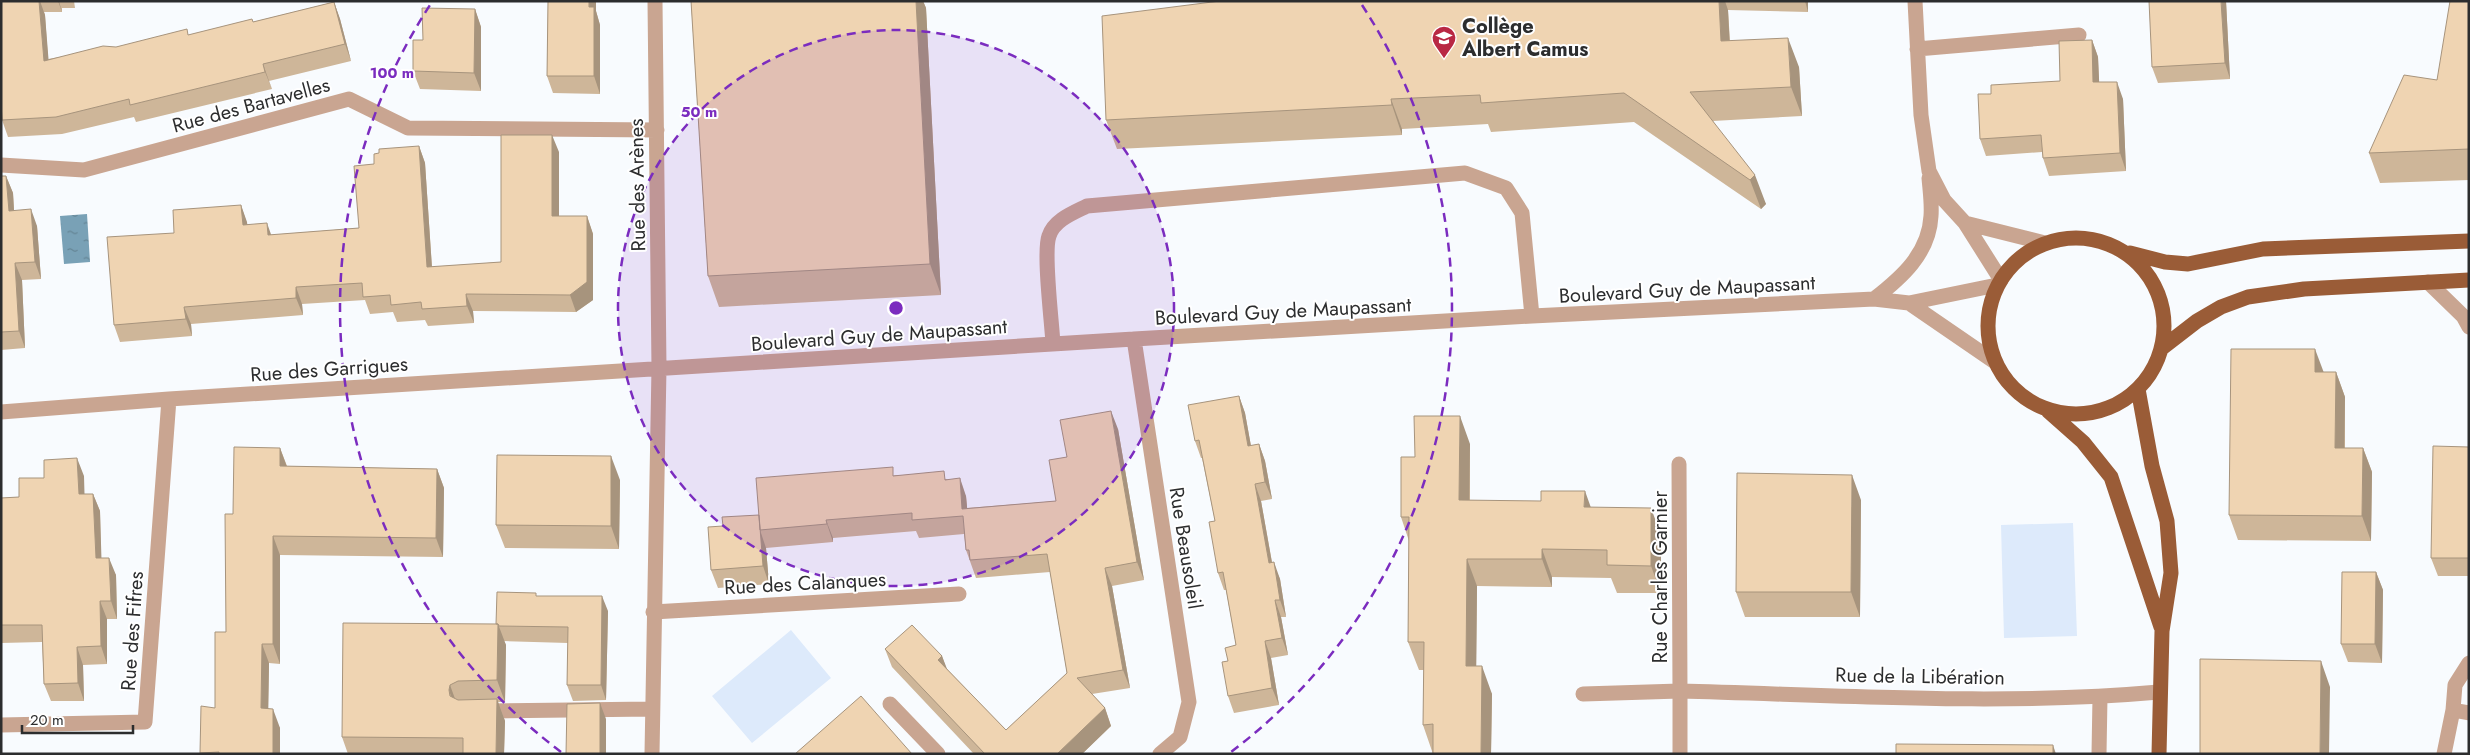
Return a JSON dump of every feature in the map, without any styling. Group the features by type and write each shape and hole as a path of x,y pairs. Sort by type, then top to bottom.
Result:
{"main road":[{"path":"2162,630 2111,477 2083,442 2047,410 2026,399 2007,382 1995,362 1988,338 1988,314 1999,283 2014,262 2045,243 2056,239 2080,237 2104,241 2126,252 2165,262 2188,264 2263,249 2469,241"},
{"path":"2047,410 2071,414 2095,412 2118,404 2138,389 2153,370 2162,348 2165,326 2160,298 2155,284 2142,266 2126,252"},
{"path":"2162,348 2197,321 2221,306 2248,298 2304,289 2469,280"},
{"path":"2138,389 2152,466 2167,521 2171,573 2162,630 2159,754"}],"street":[{"name":"Rue des Arènes","path":"655,1 659,368"},
{"path":"1874,300 1904,276 1922,248 1931,218 1929,171 1921,115 1915,1"},
{"path":"1917,49 2079,35"},
{"name":"Rue des Bartavelles","path":"1,165 84,170 349,99 408,128 657,130"},
{"path":"1909,303 1999,283 1965,223 1944,200 1929,171"},
{"path":"1053,344 1048,264 1049,236 1062,219 1088,206 1465,173 1506,188 1522,213 1532,316"},
{"path":"1965,223 2045,243"},
{"path":"2428,282 2463,316 2469,327"},
{"name":"Boulevard Guy de Maupassant","path":"659,368 1532,316 1874,300 1909,303"},
{"path":"1909,303 1995,362"},
{"name":"Rue Beausoleil","path":"1134,339 1189,702 1180,737 1160,754"},
{"path":"652,754 653,612 659,368"},
{"name":"Rue des Garrigues","path":"1,412 169,399 659,368"},
{"name":"Rue des Fifres","path":"1,725 145,722 169,399"},
{"name":"Rue Charles Garnier","path":"1679,464 1680,691"},
{"name":"Rue des Calanques","path":"653,612 960,594"},
{"path":"2444,754 2453,710 2455,685 2469,663"},
{"path":"1680,691 1680,754"},
{"name":"Rue de la Libération","path":"1583,694 1680,691 1896,697 2100,697 2160,692"},
{"path":"2099,754 2100,697"},
{"path":"890,704 938,754"},
{"path":"466,712 652,709"},
{"path":"2453,710 2469,713"}],"shaded area":[{"path":"2073,523 2077,636 2004,638 2001,525"},
{"path":"791,630 831,678 752,743 712,696"}],"water":[{"path":"87,214 90,262 64,264 60,216"}],"building":[{"path":"1,1 39,1 44,61 103,46 116,47 187,29 188,35 252,19 253,22 334,2 345,44 263,64 265,72 130,105 129,99 56,117 2,120"},
{"path":"548,1 589,1 589,7 594,7 594,76 547,76"},
{"path":"691,1 916,1 930,264 708,276"},
{"name":"Collège Albert Camus","path":"1220,1 1719,1 1721,41 1788,38 1791,87 1690,92 1755,175 1750,180 1624,93 1481,103 1480,95 1391,99 1392,105 1106,120 1102,16"},
{"path":"2149,1 2221,1 2225,63 2152,67"},
{"path":"2450,1 2469,1 2469,149 2369,153 2404,75 2437,80"},
{"path":"422,8 475,9 474,73 413,71 413,40 423,40"},
{"path":"2092,40 2093,82 2117,82 2120,153 2043,158 2041,135 1980,139 1978,94 1991,94 1991,85 2060,81 2059,41"},
{"path":"501,135 552,135 552,216 587,216 587,282 570,295 466,294 467,306 422,309 421,302 391,305 390,295 363,297 362,283 296,287 296,298 184,307 186,319 114,325 107,237 174,233 173,210 241,205 243,225 267,223 268,235 359,228 354,166 374,164 374,154 379,153 379,149 419,146 427,267 501,262"},
{"path":"1,176 6,176 9,211 31,209 35,262 15,263 19,331 1,332"},
{"path":"2231,349 2315,349 2315,372 2336,372 2335,448 2363,448 2362,516 2229,515"},
{"path":"1239,396 1248,446 1259,444 1265,482 1255,484 1269,563 1274,562 1280,600 1275,600 1282,638 1265,641 1272,688 1228,696 1222,662 1228,661 1225,648 1236,645 1223,572 1218,573 1209,522 1215,521 1199,440 1195,441 1188,405"},
{"path":"1111,411 1137,562 1105,568 1123,670 1077,678 1105,708 1057,754 985,754 885,649 912,625 942,656 938,660 1006,730 1067,673 1047,554 970,560 969,550 966,550 963,516 912,520 912,513 826,520 827,524 760,530 756,478 893,467 893,476 944,471 945,480 960,478 962,509 1056,501 1049,460 1067,457 1060,420"},
{"path":"1414,416 1460,416 1459,500 1541,501 1541,491 1585,491 1584,507 1651,508 1651,566 1607,565 1607,550 1542,549 1542,559 1467,559 1466,666 1482,666 1481,754 1433,754 1433,724 1423,725 1424,642 1408,642 1409,517 1401,517 1401,457 1415,457"},
{"path":"2433,446 2469,447 2469,558 2431,558"},
{"path":"234,447 280,448 280,466 437,469 436,538 273,536 273,644 262,644 261,708 273,709 273,754 200,753 201,706 215,708 215,632 226,632 225,514 233,514"},
{"path":"497,455 611,456 611,526 496,525"},
{"path":"77,458 79,494 93,494 96,558 109,558 111,601 100,601 101,646 77,647 78,683 44,684 42,625 1,625 1,498 19,497 19,478 44,478 44,460"},
{"path":"1737,473 1852,475 1851,592 1736,592"},
{"path":"759,515 763,566 711,570 708,527 723,526 722,517"},
{"path":"2342,572 2376,572 2375,644 2341,644"},
{"path":"497,592 536,593 536,596 602,596 601,685 567,685 568,627 499,626 496,624"},
{"path":"343,623 498,624 497,680 458,681 450,685 449,690 450,696 458,700 497,699 496,754 463,754 463,738 342,737"},
{"path":"2200,659 2321,661 2320,754 2200,754"},
{"path":"861,696 912,754 795,754"},
{"path":"600,703 600,754 566,754 567,704"},
{"path":"1896,744 2053,745 2053,754 1896,754"}],"place":[{"name":"Collège Albert Camus","path":"1444,59"}]}
